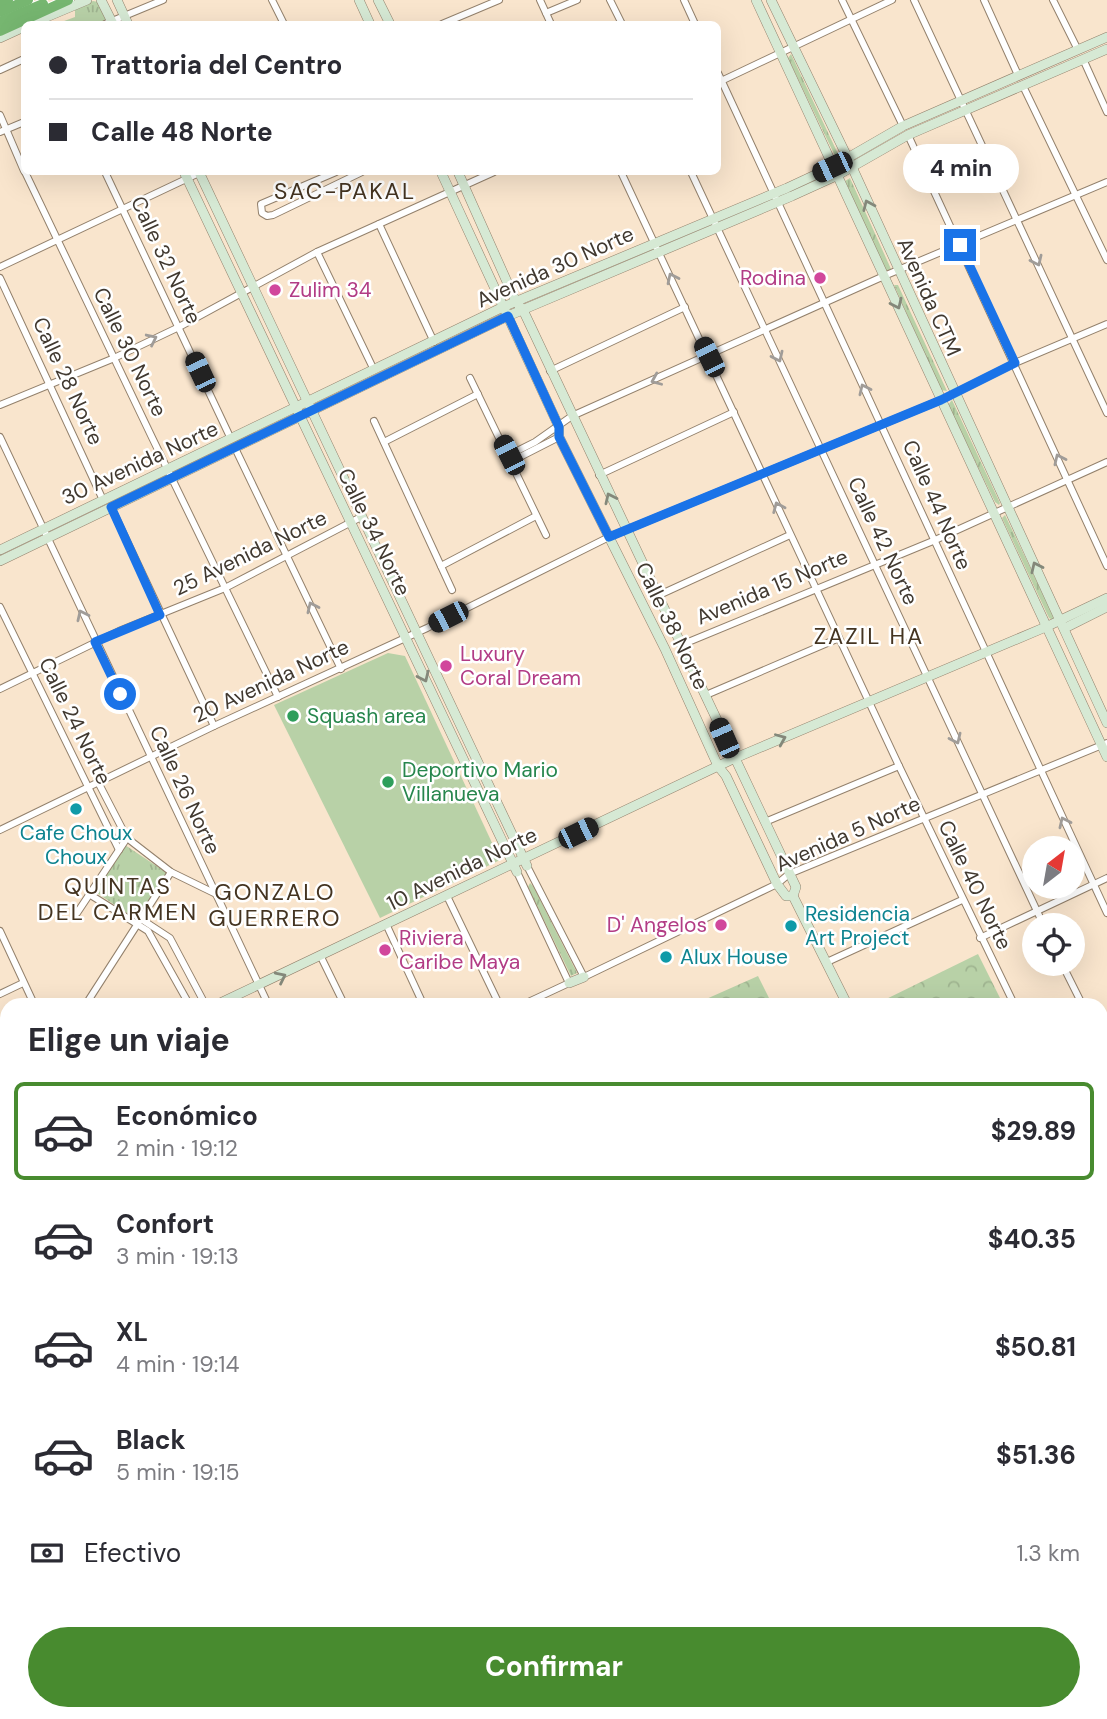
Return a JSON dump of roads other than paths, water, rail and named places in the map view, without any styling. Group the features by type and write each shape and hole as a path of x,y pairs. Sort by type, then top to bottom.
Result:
{"highway":[{"path":"0,3 8,0"},
{"path":"0,12 28,0"},
{"path":"0,22 53,0"},
{"path":"32,21 68,0"},
{"path":"0,31 21,26"}],"main road":[{"path":"35,21 87,0"},
{"path":"101,0 109,21"},
{"path":"117,0 127,20"},
{"path":"359,0 369,21"},
{"path":"378,0 388,21"},
{"name":"Avenida CTM","path":"756,0 941,400 1050,630 1103,733 1107,757"},
{"name":"Avenida CTM","path":"771,0 852,167 897,271 1107,723"},
{"path":"0,38 21,27"},
{"path":"834,171 846,159 903,126 1107,37"},
{"path":"834,171 852,167 908,135 1107,49"},
{"name":"Avenida 30 Norte","path":"297,412 506,311 516,302 714,219 775,198 792,197 834,171"},
{"name":"Avenida 30 Norte","path":"308,407 374,370 434,342 506,311 523,310 719,228 834,171"},
{"name":"Calle 34 Norte","path":"186,175 514,867"},
{"name":"Calle 34 Norte","path":"201,175 252,288 524,862"},
{"name":"Calle 38 Norte","path":"442,175 559,432 719,766 777,884 786,896 793,897"},
{"name":"Calle 38 Norte","path":"459,175 516,302 523,310 625,532 706,695 733,759 796,887 793,897 844,998"},
{"name":"30 Avenida Norte","path":"233,443 297,412"},
{"path":"107,504 233,443"},
{"name":"30 Avenida Norte","path":"0,550 85,519 107,504"},
{"name":"30 Avenida Norte","path":"0,561 44,534 107,504"},
{"name":"10 Avenida Norte","path":"1063,624 1107,598"},
{"name":"10 Avenida Norte","path":"232,998 514,867 733,759 870,705 984,652 1107,607"},
{"path":"665,649 681,645"},
{"path":"456,746 466,741"},
{"name":"Avenida 5 Norte","path":"569,983 584,977"}],"street":[{"path":"127,20 163,0"},
{"path":"272,0 282,21"},
{"path":"449,21 499,0"},
{"path":"540,0 550,21"},
{"path":"546,13 577,0"},
{"path":"610,0 620,21"},
{"path":"684,0 694,21"},
{"path":"842,0 903,126"},
{"path":"721,81 892,0"},
{"path":"914,0 1107,413"},
{"path":"984,0 1018,75"},
{"path":"1053,0 1078,50"},
{"path":"1083,59 1107,112"},
{"path":"0,70 21,60"},
{"name":"Calle 44 Norte","path":"721,86 1107,913"},
{"path":"1023,86 1107,260"},
{"name":"Calle 30 Norte","path":"0,115 3,131 21,164"},
{"path":"3,131 21,123"},
{"path":"908,135 1107,566"},
{"name":"Calle 30 Norte","path":"27,175 112,359 278,697"},
{"name":"Calle 32 Norte","path":"106,175 341,669"},
{"path":"0,267 124,210 186,175"},
{"path":"329,175 261,204 262,213 267,216 274,215 356,175"},
{"path":"0,405 112,359 178,327 317,251 486,175"},
{"name":"Calle 40 Norte","path":"622,175 763,472 790,536 817,587 962,900 1011,998"},
{"name":"Calle 42 Norte","path":"692,175 1038,913"},
{"path":"510,458 559,432 572,416 825,305 884,276 1107,182"},
{"path":"379,224 434,342"},
{"path":"317,251 374,370"},
{"name":"Calle 28 Norte","path":"0,278 214,726"},
{"path":"550,371 685,307"},
{"path":"417,633 609,537 941,400 1015,363 1107,324"},
{"path":"470,378 546,535"},
{"path":"384,442 478,394"},
{"path":"599,475 734,412"},
{"path":"374,421 452,590"},
{"name":"Calle 26 Norte","path":"0,437 265,998"},
{"name":"Avenida 15 Norte","path":"681,645 874,563 933,541 1107,462"},
{"path":"441,566 536,516"},
{"name":"25 Avenida Norte","path":"0,689 95,642 225,588 361,517"},
{"path":"657,596 790,536"},
{"name":"Calle 24 Norte","path":"0,607 119,850"},
{"name":"20 Avenida Norte","path":"0,830 214,726 417,633"},
{"path":"706,695 839,638"},
{"name":"Avenida 5 Norte","path":"584,977 777,884 789,874 1104,744"},
{"path":"765,822 899,766"},
{"name":"Calle 24 Norte","path":"98,782 127,838"},
{"path":"77,913 127,838"},
{"name":"Calle 26 Norte","path":"127,838 171,872 214,893"},
{"name":"Calle 34 Norte","path":"524,862 584,977"},
{"name":"Calle 34 Norte","path":"514,867 569,983"},
{"path":"90,998 171,872"},
{"path":"1038,913 1107,878"},
{"path":"89,894 170,938 202,998"},
{"path":"447,896 496,998"},
{"path":"827,962 962,900"},
{"path":"980,938 1022,920"},
{"path":"140,922 148,931 186,998"},
{"path":"387,926 420,998"},
{"path":"0,931 31,998"},
{"path":"321,957 341,998"},
{"path":"1068,976 1079,998"},
{"path":"0,994 23,983"},
{"path":"537,998 569,983"}],"place":[{"name":"Rodina","path":"820,278"},
{"name":"Zulim 34","path":"275,290"},
{"name":"Luxury Coral Dream","path":"446,666"},
{"name":"Squash area","path":"293,716"},
{"name":"Deportivo Mario Villanueva","path":"388,782"},
{"name":"Cafe Choux Choux","path":"76,809"},
{"name":"D' Angelos","path":"721,925"},
{"name":"Residencia Art Project","path":"791,926"},
{"name":"Riviera Caribe Maya","path":"385,950"},
{"name":"Alux House","path":"666,957"}],"district":[{"name":"SAC-PAKAL","path":"345,191"},
{"name":"ZAZIL HA","path":"869,636"},
{"name":"QUINTAS DEL CARMEN","path":"118,899"},
{"name":"GONZALO GUERRERO","path":"275,905"}]}
